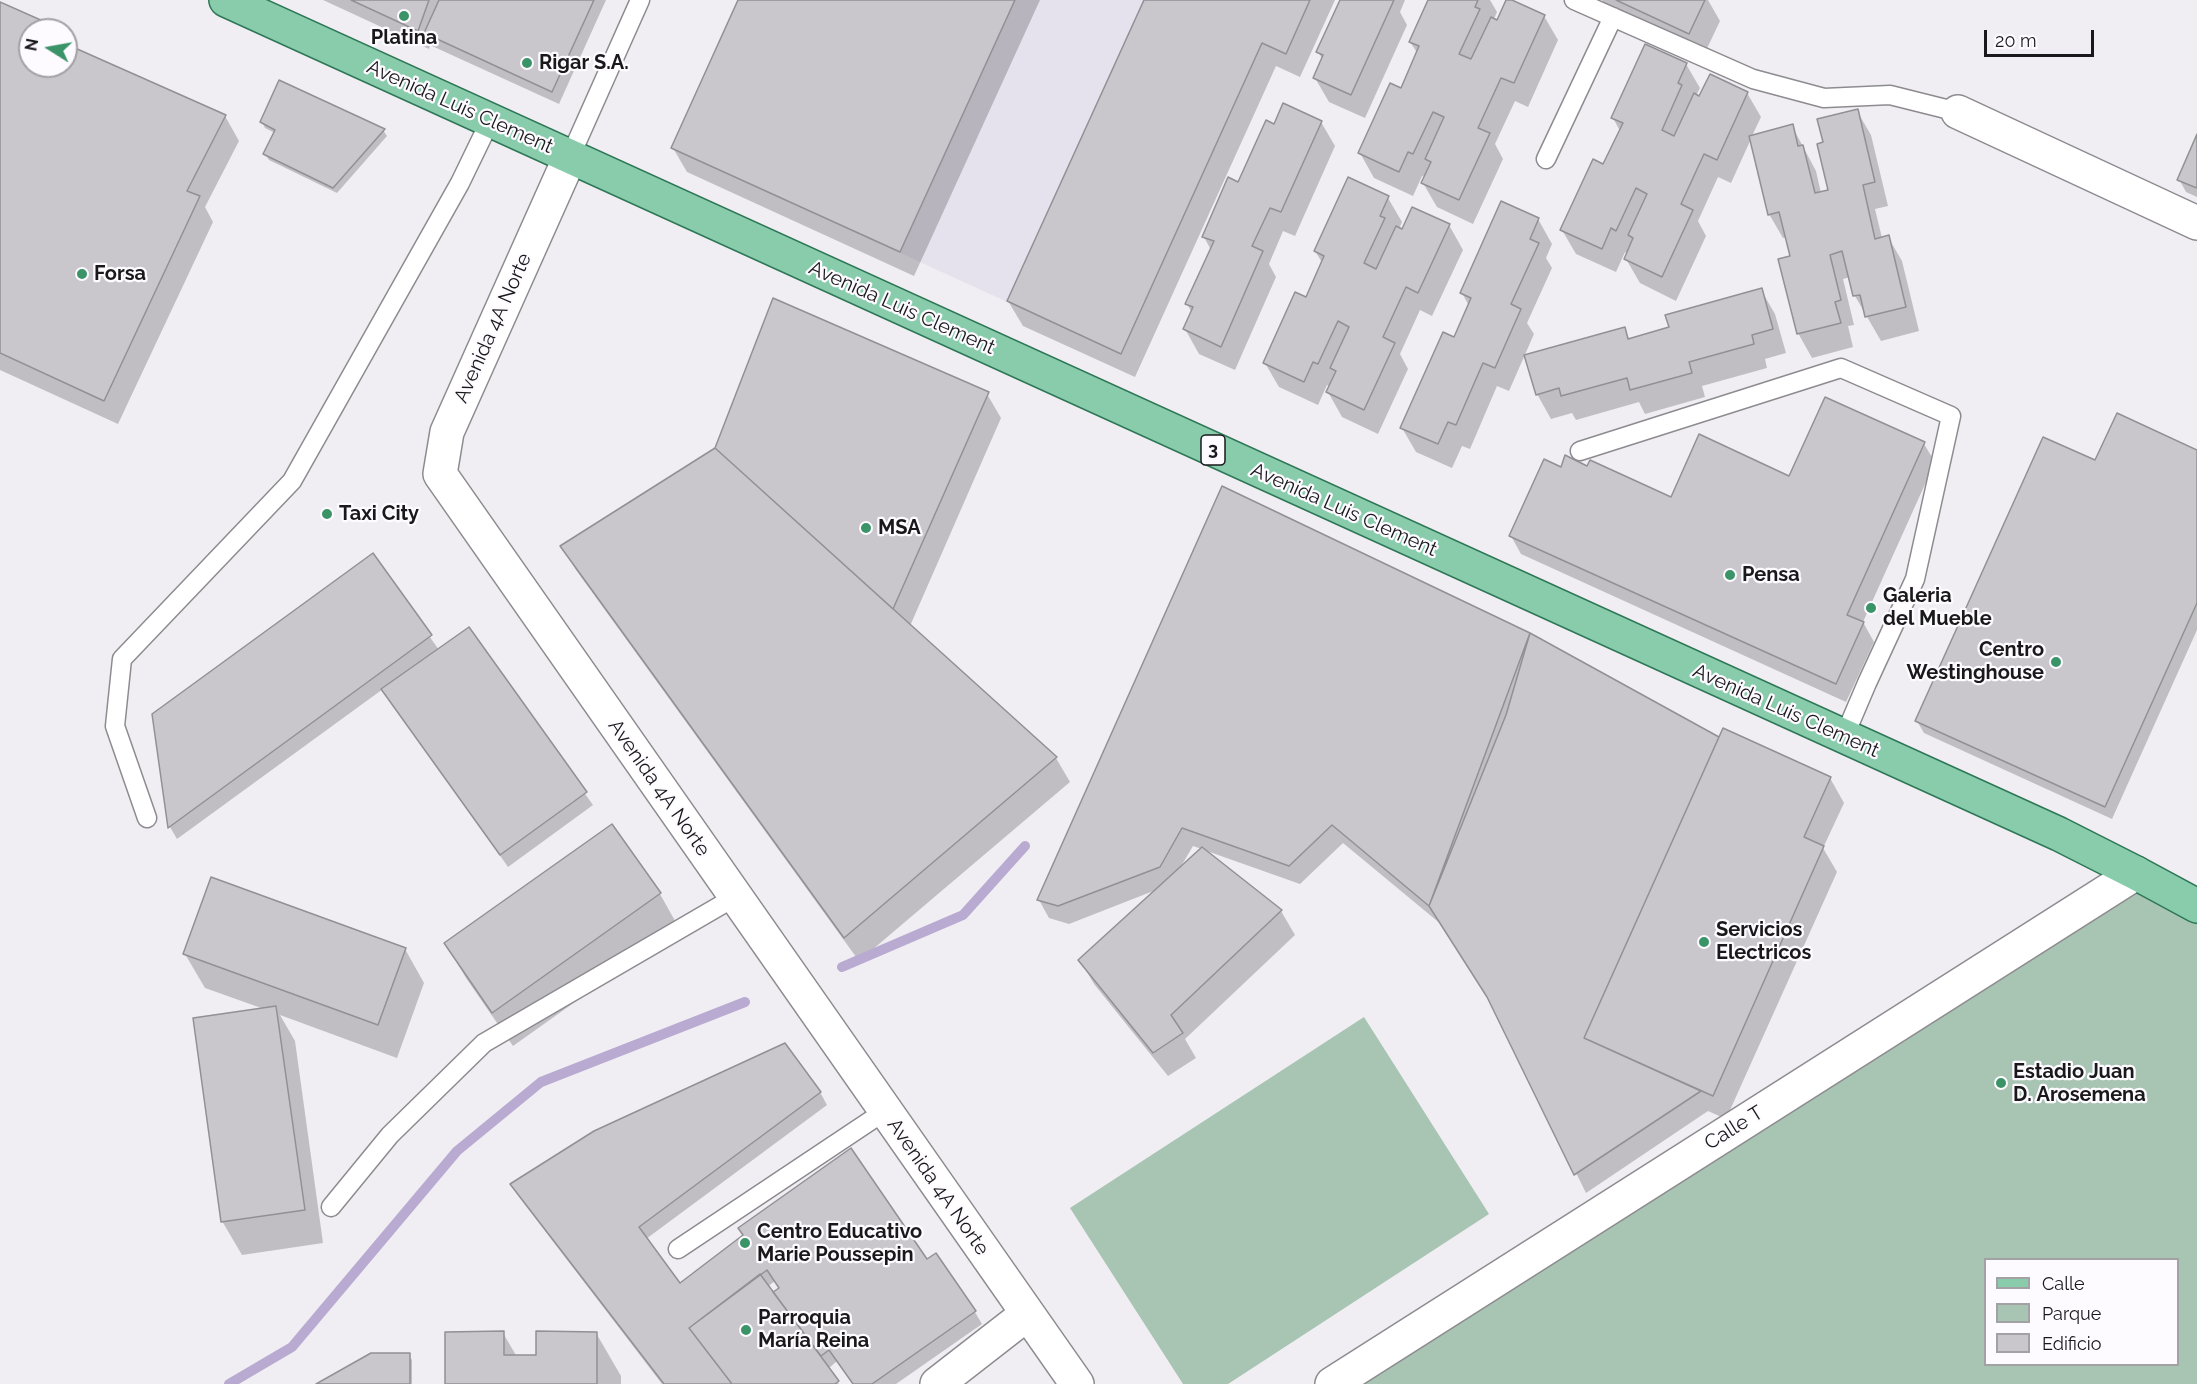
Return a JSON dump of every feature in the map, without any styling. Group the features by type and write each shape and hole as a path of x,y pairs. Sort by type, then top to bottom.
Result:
{"main road":[{"name":"Avenida Luis Clement","path":"226,0 2059,834 2197,906"}],"street":[{"path":"1958,112 2197,223"},
{"name":"Avenida 4A Norte","path":"570,157 447,432 440,474 1077,1384"},
{"name":"Calle T","path":"1332,1384 2136,873"},
{"path":"937,1384 1027,1314"}],"lane":[{"path":"570,157 640,0"},
{"path":"1574,0 1753,79 1824,98 1890,95 1958,112"},
{"path":"1546,159 1613,17"},
{"path":"147,818 115,726 122,658 292,481 460,183 490,121"},
{"path":"1580,451 1841,368 1951,416 1916,579 1844,737"},
{"path":"330,1208 390,1135 484,1043 735,897"},
{"path":"678,1249 885,1111"}],"shaded area":[{"path":"738,0 1310,0 1286,54 1262,43 1121,354 671,148"}],"green space":[{"name":"Estadio Juan D. Arosemena","path":"2136,873 2197,906 2197,1384 1332,1384"},
{"path":"1364,1017 1489,1214 1228,1384 1183,1384 1070,1208"}],"building":[{"name":"Platina","path":"351,0 429,0 418,31"},
{"name":"Rigar S.A.","path":"439,0 594,0 552,92 424,33"},
{"path":"738,0 1015,0 900,252 671,148"},
{"path":"1144,0 1310,0 1286,54 1262,43 1121,354 1007,301"},
{"path":"1340,0 1394,0 1351,95 1313,78 1323,55 1316,52"},
{"path":"1428,0 1478,0 1475,7 1480,9 1459,54 1471,59 1491,17 1497,20 1506,0 1512,0 1545,15 1514,83 1501,78 1478,128 1490,133 1459,200 1421,183 1431,162 1425,159 1444,117 1433,112 1413,154 1408,152 1399,172 1358,153 1390,83 1401,88 1419,46 1409,42"},
{"path":"1616,0 1705,0 1689,34"},
{"name":"Forsa","path":"0,2 36,18 18,18 18,78 78,78 78,49 226,115 187,191 200,196 104,401 0,353"},
{"path":"1645,44 1687,63 1678,83 1682,85 1662,130 1674,136 1694,93 1699,96 1710,74 1748,92 1717,160 1704,154 1681,204 1693,210 1662,277 1624,259 1633,238 1628,235 1647,194 1636,188 1616,231 1611,228 1602,249 1560,230 1593,159 1603,164 1623,123 1611,118"},
{"path":"279,80 385,129 333,188 263,154 275,130 260,122"},
{"path":"1283,103 1322,121 1281,212 1270,208 1252,246 1263,251 1221,347 1183,329 1193,307 1185,304 1214,241 1202,237 1228,177 1238,182 1266,120 1274,124"},
{"path":"1858,109 1875,182 1863,185 1875,239 1889,235 1906,307 1865,317 1860,295 1853,296 1842,251 1830,255 1841,300 1835,302 1841,323 1797,334 1778,259 1790,256 1779,212 1768,215 1749,136 1793,124 1798,146 1803,145 1815,193 1828,190 1817,144 1823,142 1817,119"},
{"path":"2197,134 2197,188 2177,180"},
{"path":"1348,177 1389,196 1380,216 1385,218 1364,263 1376,269 1396,226 1402,229 1412,207 1450,224 1418,293 1406,287 1383,337 1395,343 1364,410 1326,392 1336,371 1330,368 1349,327 1338,321 1318,364 1313,362 1304,382 1263,363 1295,292 1306,297 1324,256 1314,251"},
{"path":"1501,201 1539,218 1530,239 1539,243 1511,304 1521,309 1495,368 1483,363 1456,425 1448,422 1438,444 1400,428 1443,332 1454,337 1471,298 1460,293"},
{"path":"1762,288 1773,329 1752,335 1754,344 1689,362 1692,373 1630,390 1627,378 1561,396 1559,388 1536,395 1524,355 1625,327 1628,339 1669,327 1665,315"},
{"name":"MSA","path":"773,298 989,392 893,609 715,448"},
{"name":"Pensa","path":"1825,397 1925,442 1847,615 1864,622 1836,684 1509,536 1544,459 1561,467 1565,455 1587,466 1590,460 1671,497 1699,434 1789,476"},
{"name":"Centro Westinghouse","path":"2117,413 2197,450 2197,603 2105,807 1915,721 2043,437 2095,460"},
{"path":"715,448 1057,757 844,938 560,546"},
{"path":"1222,486 1530,633 1429,906 1332,825 1289,866 1182,828 1160,867 1058,906 1037,900"},
{"path":"373,553 432,635 168,828 152,714"},
{"path":"469,627 587,792 500,855 381,689"},
{"path":"1530,633 1719,737 1584,1038 1701,1091 1574,1175 1487,997 1429,906 1506,715"},
{"name":"Servicios Electricos","path":"1723,728 1831,777 1804,837 1824,846 1713,1096 1584,1038"},
{"path":"612,824 661,893 492,1013 444,943"},
{"path":"1202,847 1282,910 1171,1015 1183,1033 1153,1053 1078,960"},
{"path":"211,877 406,948 378,1025 183,954"},
{"path":"276,1006 305,1210 221,1222 193,1018"},
{"name":"Centro Educativo Marie Poussepin","path":"785,1043 821,1092 639,1227 680,1283 743,1235 738,1228 851,1148 927,1259 936,1253 976,1311 872,1384 853,1384 829,1350 821,1356 773,1292 779,1288 767,1270 689,1328 732,1384 664,1384 510,1184 594,1131"},
{"name":"Parroquia María Reina","path":"760,1274 839,1381 835,1384 732,1384 689,1328"},
{"path":"504,1331 504,1355 536,1355 536,1331 597,1332 597,1384 445,1384 445,1332"},
{"path":"371,1353 410,1353 410,1384 316,1384"}],"waterway":[{"path":"842,967 963,915 1025,846"},
{"path":"229,1384 292,1347 457,1151 541,1082 745,1002"}],"place":[{"name":"Platina","path":"404,16"},
{"name":"Rigar S.A.","path":"527,63"},
{"name":"Forsa","path":"82,274"},
{"name":"Taxi City","path":"327,514"},
{"name":"MSA","path":"866,528"},
{"name":"Pensa","path":"1730,575"},
{"name":"Galeria del Mueble","path":"1871,608"},
{"name":"Centro Westinghouse","path":"2056,662"},
{"name":"Servicios Electricos","path":"1704,942"},
{"name":"Estadio Juan D. Arosemena","path":"2001,1083"},
{"name":"Centro Educativo Marie Poussepin","path":"745,1243"},
{"name":"Parroquia María Reina","path":"746,1330"}]}
